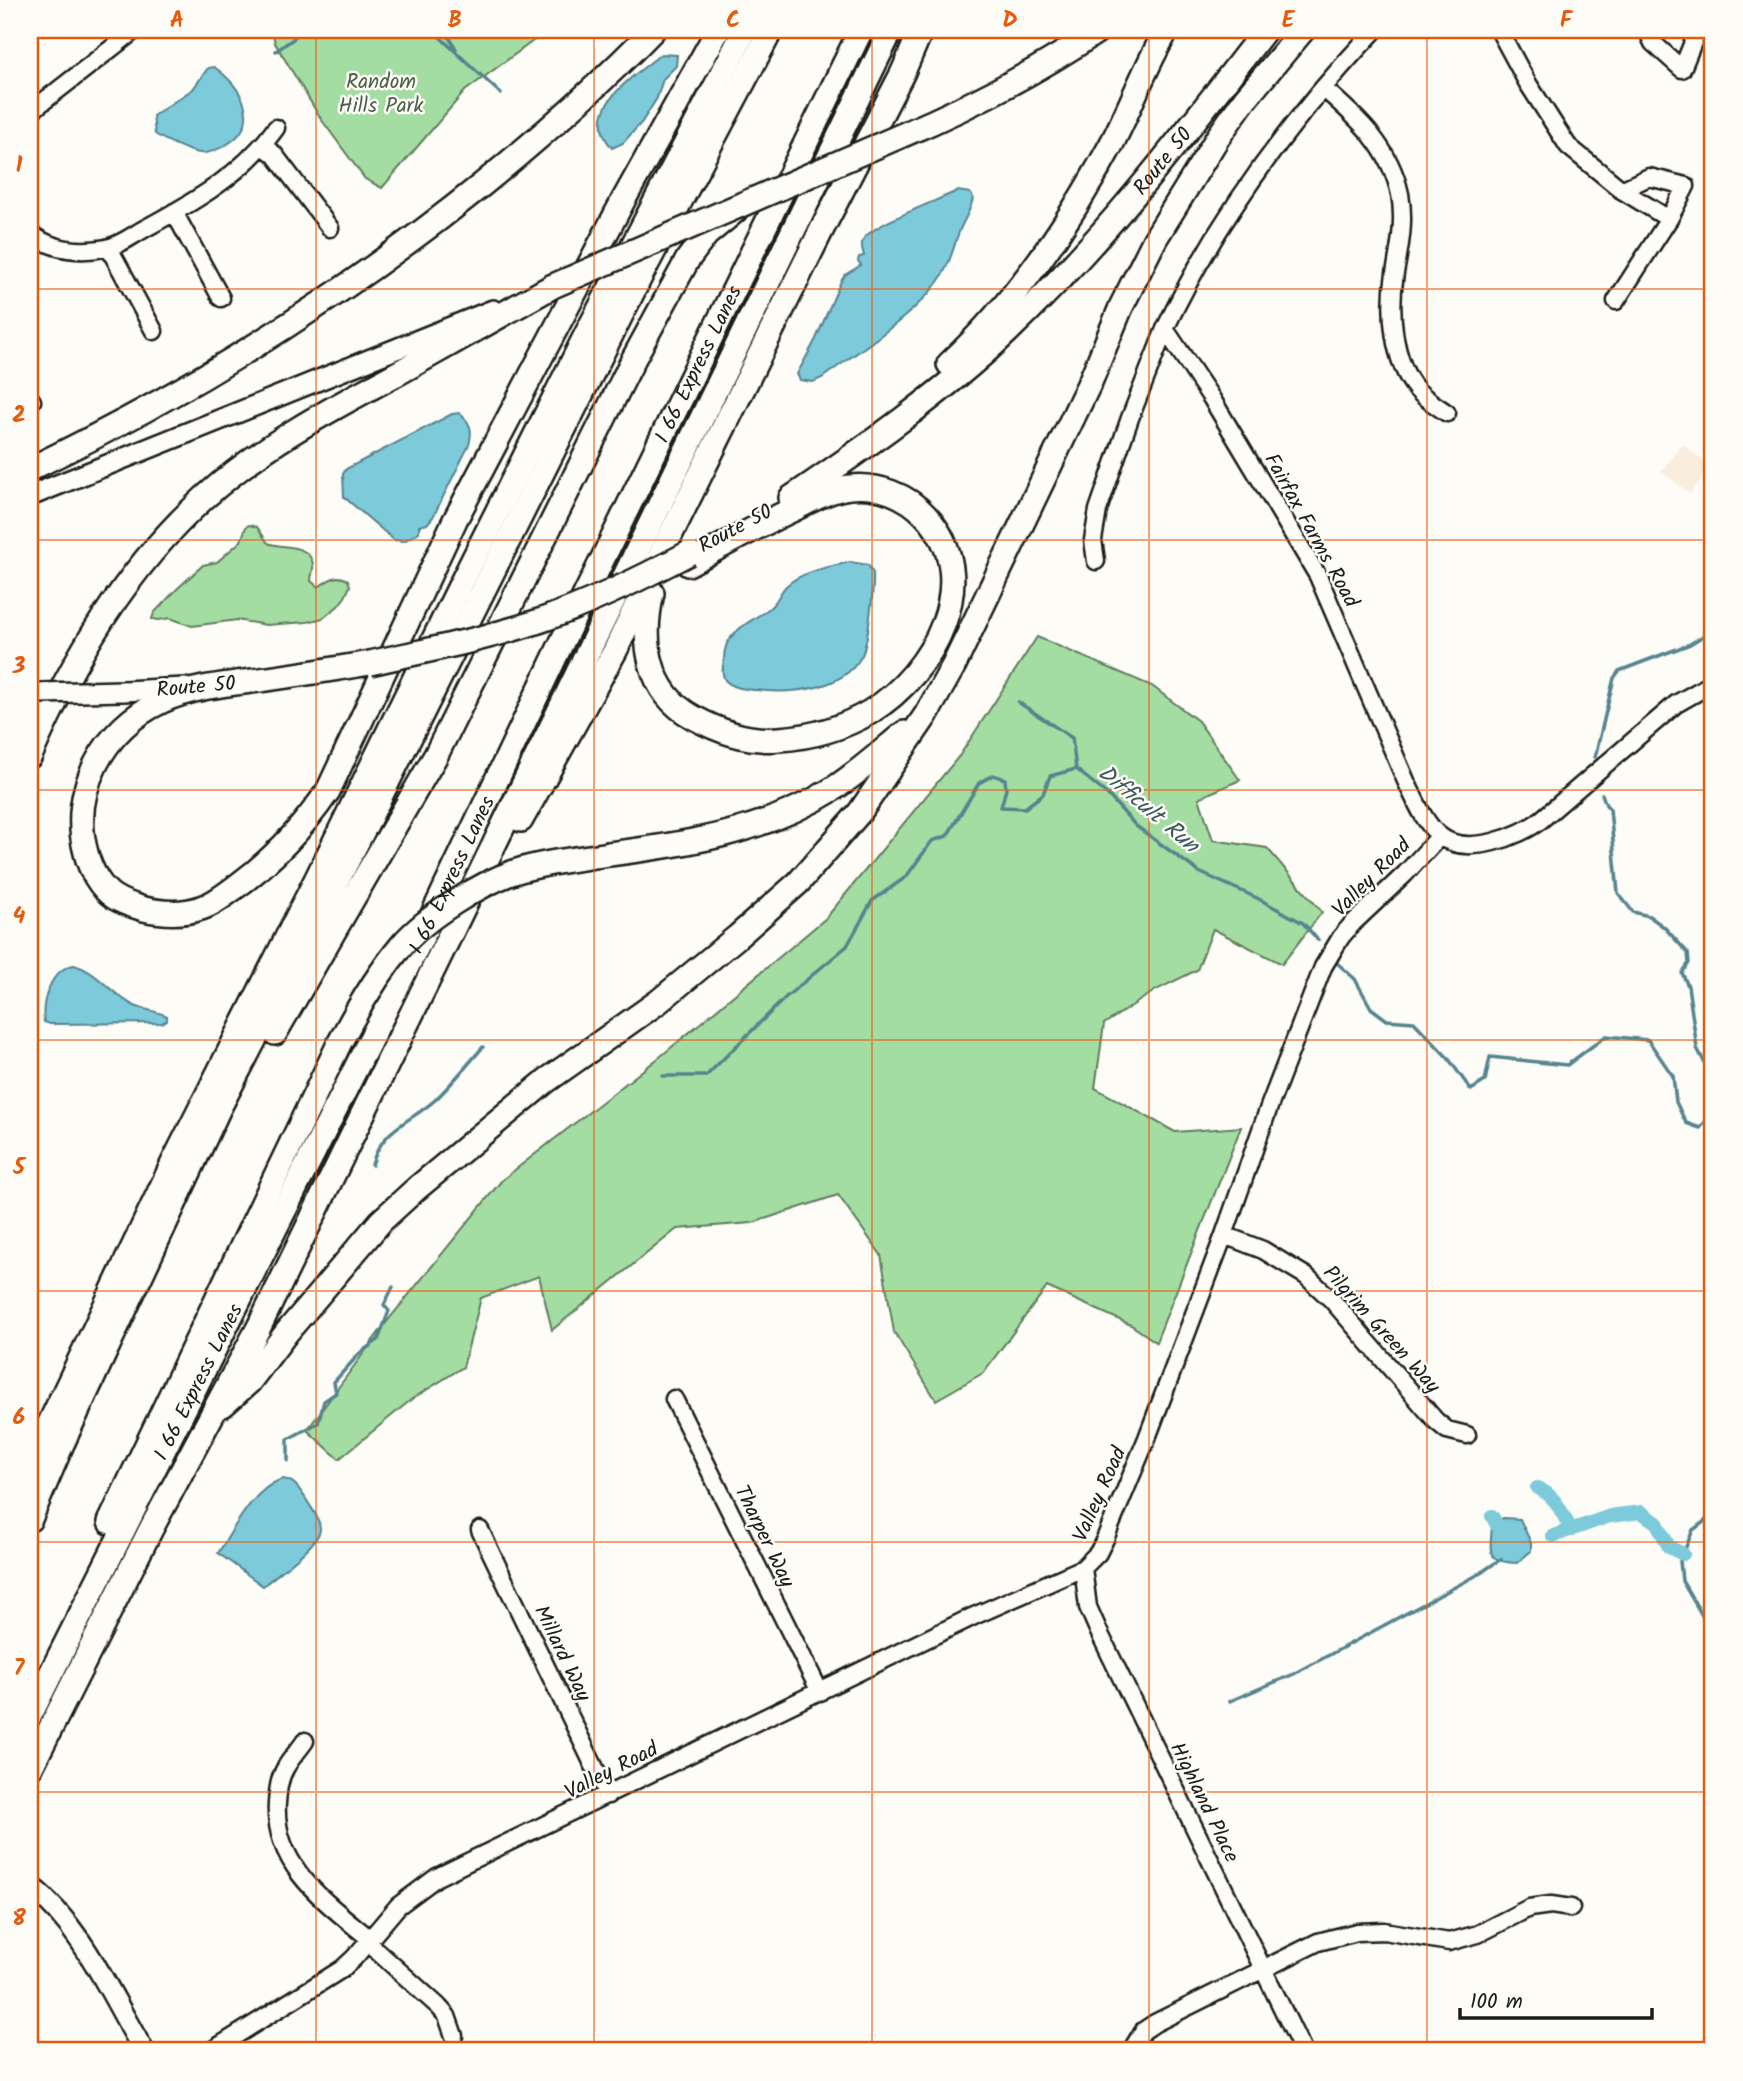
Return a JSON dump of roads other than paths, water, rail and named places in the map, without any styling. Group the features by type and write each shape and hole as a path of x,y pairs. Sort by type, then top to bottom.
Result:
{"highway":[{"path":"30,469 243,354 379,265 541,136 607,77 653,30"},
{"path":"216,685 162,701 144,712 109,743 89,776 81,815 82,840 88,860 99,882 114,897 133,906 154,911 180,912 201,908 219,899 256,872 291,840 328,791 455,520 624,199 718,30"},
{"path":"30,1465 163,1184 461,584 618,273 745,30"},
{"path":"30,1519 219,1108 370,817 640,277 771,30"},
{"name":"I 66 Express Lanes","path":"30,1715 425,931 563,640 861,30"},
{"path":"30,1769 90,1647 259,1327 891,30"},
{"path":"476,882 526,813 615,651 922,30"},
{"path":"1071,49 1093,30"},
{"path":"30,756 68,675 91,634 120,592 202,499 235,471 303,425 553,286 898,137 1002,89 1100,30"},
{"path":"830,471 955,359 1034,268 1085,191 1133,103 1167,30"},
{"name":"Route 50","path":"216,685 370,663 470,641 540,621 689,558 791,498 939,389 1004,334 1051,288 1101,234 1177,143 1265,30"},
{"path":"212,1413 249,1382 381,1221 546,1081 658,1002 798,883 860,812 926,715 953,667 1091,380 1121,307 1155,239 1225,127 1270,67 1303,30"},
{"path":"219,1108 262,1054 436,754 634,358 688,259 718,224 754,198"},
{"path":"663,550 647,620 648,656 654,675 667,697 686,713 730,734 753,738 790,738 835,728 869,713 894,695 926,658 942,629 952,595 953,579 947,549 932,522 909,501 865,486 827,493 689,558"},
{"path":"46,1684 72,1602 339,1044 358,1007 404,943 475,888 515,872 554,862 723,836 772,820 832,789 926,715"}],"main road":[{"path":"30,496 553,286"},
{"name":"Route 50","path":"35,693 216,685"},
{"path":"30,1885 65,1920 88,1951 144,2051"}],"street":[{"path":"30,110 115,36 135,30"},
{"path":"1096,561 1093,540 1098,509 1165,329 1238,200 1299,117 1375,30"},
{"path":"1499,30 1527,82 1569,146 1621,190 1669,219"},
{"path":"1647,30 1653,43 1682,69 1698,30"},
{"path":"1323,88 1371,133 1388,160 1401,201 1402,230 1392,292 1394,329 1412,383 1419,393 1447,413"},
{"path":"30,233 61,249 109,248 174,212 243,166 276,128"},
{"path":"263,146 274,154 330,228"},
{"path":"1616,301 1669,219 1686,186 1649,177 1621,190"},
{"path":"174,212 221,298"},
{"path":"109,248 154,331"},
{"name":"Fairfax Farms Road","path":"1165,329 1212,399 1318,576 1406,781 1420,809 1440,836"},
{"name":"Valley Road","path":"211,2051 342,1969 398,1906 436,1877 974,1616 1083,1568 1098,1553 1105,1539 1147,1438 1323,967 1341,937 1440,836 1450,842 1474,844 1499,842 1522,833 1542,819 1676,704 1713,683"},
{"name":"Pilgrim Green Way","path":"1224,1235 1263,1250 1306,1276 1331,1299 1436,1422 1447,1430 1467,1435"},
{"name":"Tharper Way","path":"674,1399 820,1692"},
{"name":"Millard Way","path":"480,1530 608,1795"},
{"name":"Highland Place","path":"1083,1568 1088,1607 1093,1620 1303,2051"},
{"path":"305,1741 286,1766 281,1778 276,1813 281,1836 295,1869 304,1882 438,2006 447,2016 454,2036"},
{"path":"1131,2051 1143,2031 1155,2024 1318,1942 1357,1932 1384,1931 1449,1942 1478,1934 1529,1908 1551,1905 1571,1908"}],"water":[{"path":"661,54 677,55 676,66 663,79 657,98 642,122 623,143 612,148 603,134 602,120 606,107 625,83"},
{"path":"214,67 233,84 244,105 244,126 238,136 220,148 203,153 184,148 155,134 153,116 193,89 208,68"},
{"path":"957,191 970,193 972,202 946,267 934,286 889,330 822,378 813,382 800,380 797,374 816,339 840,283 845,275 861,265 858,261 859,257 864,256 863,240 891,220"},
{"path":"459,413 470,427 469,445 433,517 427,524 419,526 419,532 404,541 394,540 344,497 343,474 346,469 452,414"},
{"path":"850,562 868,565 873,573 864,651 852,668 828,683 798,690 747,689 725,680 725,649 736,631 771,607 783,589 793,581 817,570"},
{"path":"74,965 90,973 127,1002 167,1016 167,1020 162,1023 44,1022 44,1005 49,987 59,973"},
{"path":"282,1479 290,1481 299,1489 317,1517 320,1529 313,1543 305,1551 263,1586 218,1553 253,1500 271,1484"},
{"path":"1503,1518 1520,1519 1531,1543 1531,1551 1517,1563 1500,1561 1492,1554 1492,1526"}],"waterway":[{"path":"276,51 293,39 299,30"},
{"name":"Difficult Run","path":"437,30 441,38 501,94"},
{"path":"445,30 456,49"},
{"path":"1595,757 1614,678 1619,671 1690,644 1713,630"},
{"name":"Difficult Run","path":"1018,702 1072,738 1076,769 1108,795 1136,826 1199,872 1257,898 1303,923 1318,940"},
{"path":"663,1076 706,1076 786,997 847,946 872,901 906,877 932,841 947,836 979,783 993,775 1005,779 1006,789 1001,807 1025,808 1043,794 1050,776 1076,769"},
{"path":"1602,794 1610,809 1618,893 1633,912 1649,916 1664,927 1688,953 1689,963 1682,973 1688,986 1697,1048 1713,1079"},
{"name":"Difficult Run","path":"1337,963 1355,979 1371,1008 1387,1020 1414,1022 1448,1058 1471,1090 1485,1081 1490,1057 1567,1065 1606,1036 1648,1040 1673,1076 1676,1102 1686,1123 1700,1128 1713,1113"},
{"path":"372,1165 382,1142 435,1100 483,1047"},
{"path":"288,1461 288,1439 318,1423 324,1401 336,1393 334,1382 360,1353 378,1340 389,1311 384,1305 393,1287"},
{"path":"1537,1488 1554,1500 1571,1530"},
{"path":"1553,1536 1610,1516 1641,1512 1657,1523 1669,1547 1683,1554"},
{"name":"Difficult Run","path":"1713,1515 1693,1530 1680,1561 1682,1581 1713,1634"},
{"path":"1492,1516 1508,1537"},
{"path":"1230,1701 1294,1674 1479,1574 1501,1559"}],"park label":[{"name":"Random Hills Park","path":"381,93"}]}
